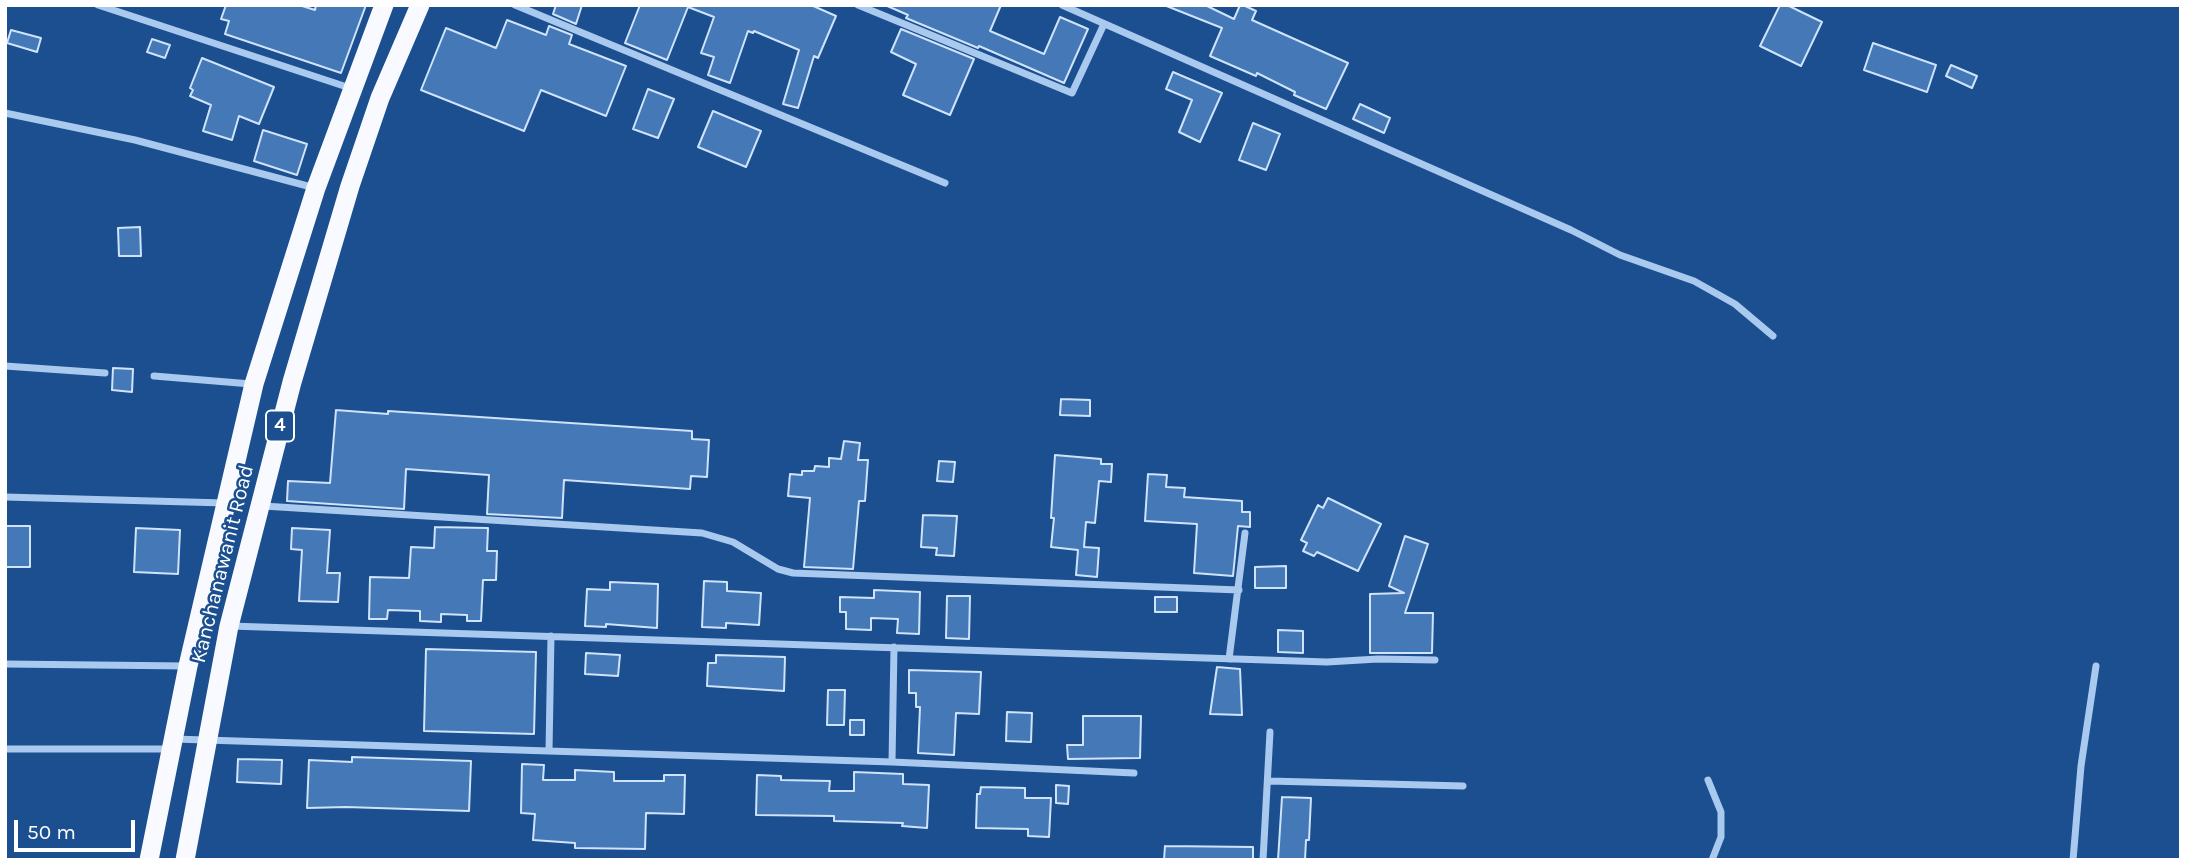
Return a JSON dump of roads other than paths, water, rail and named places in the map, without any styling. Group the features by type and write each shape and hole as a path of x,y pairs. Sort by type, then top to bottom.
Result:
{"highway":[{"name":"Kanchanawanit Road","path":"149,860 188,666 254,384 316,188 384,5"},
{"name":"Kanchanawanit Road","path":"185,860 229,626 292,382 350,186 380,98 420,5"}],"street":[{"path":"98,5 353,88"},
{"path":"515,5 944,183"},
{"path":"858,5 1072,93 1104,24"},
{"path":"1062,5 1571,230 1620,255 1694,281 1735,304 1773,336"},
{"path":"5,113 135,140 316,188"},
{"path":"5,366 105,373"},
{"path":"154,376 254,384"},
{"path":"5,497 225,503"},
{"path":"259,506 702,533 733,542 778,569 793,573 1239,590"},
{"path":"1229,659 1245,533"},
{"path":"229,626 1327,662 1435,660"},
{"path":"549,751 551,636"},
{"path":"891,762 894,647"},
{"path":"5,664 188,666"},
{"path":"2073,860 2081,766 2096,666"},
{"path":"1263,860 1270,732"},
{"path":"5,749 172,744 207,740 891,762 1134,773"},
{"path":"1708,780 1721,812 1721,837 1713,860"},
{"path":"1269,781 1463,786"}]}
